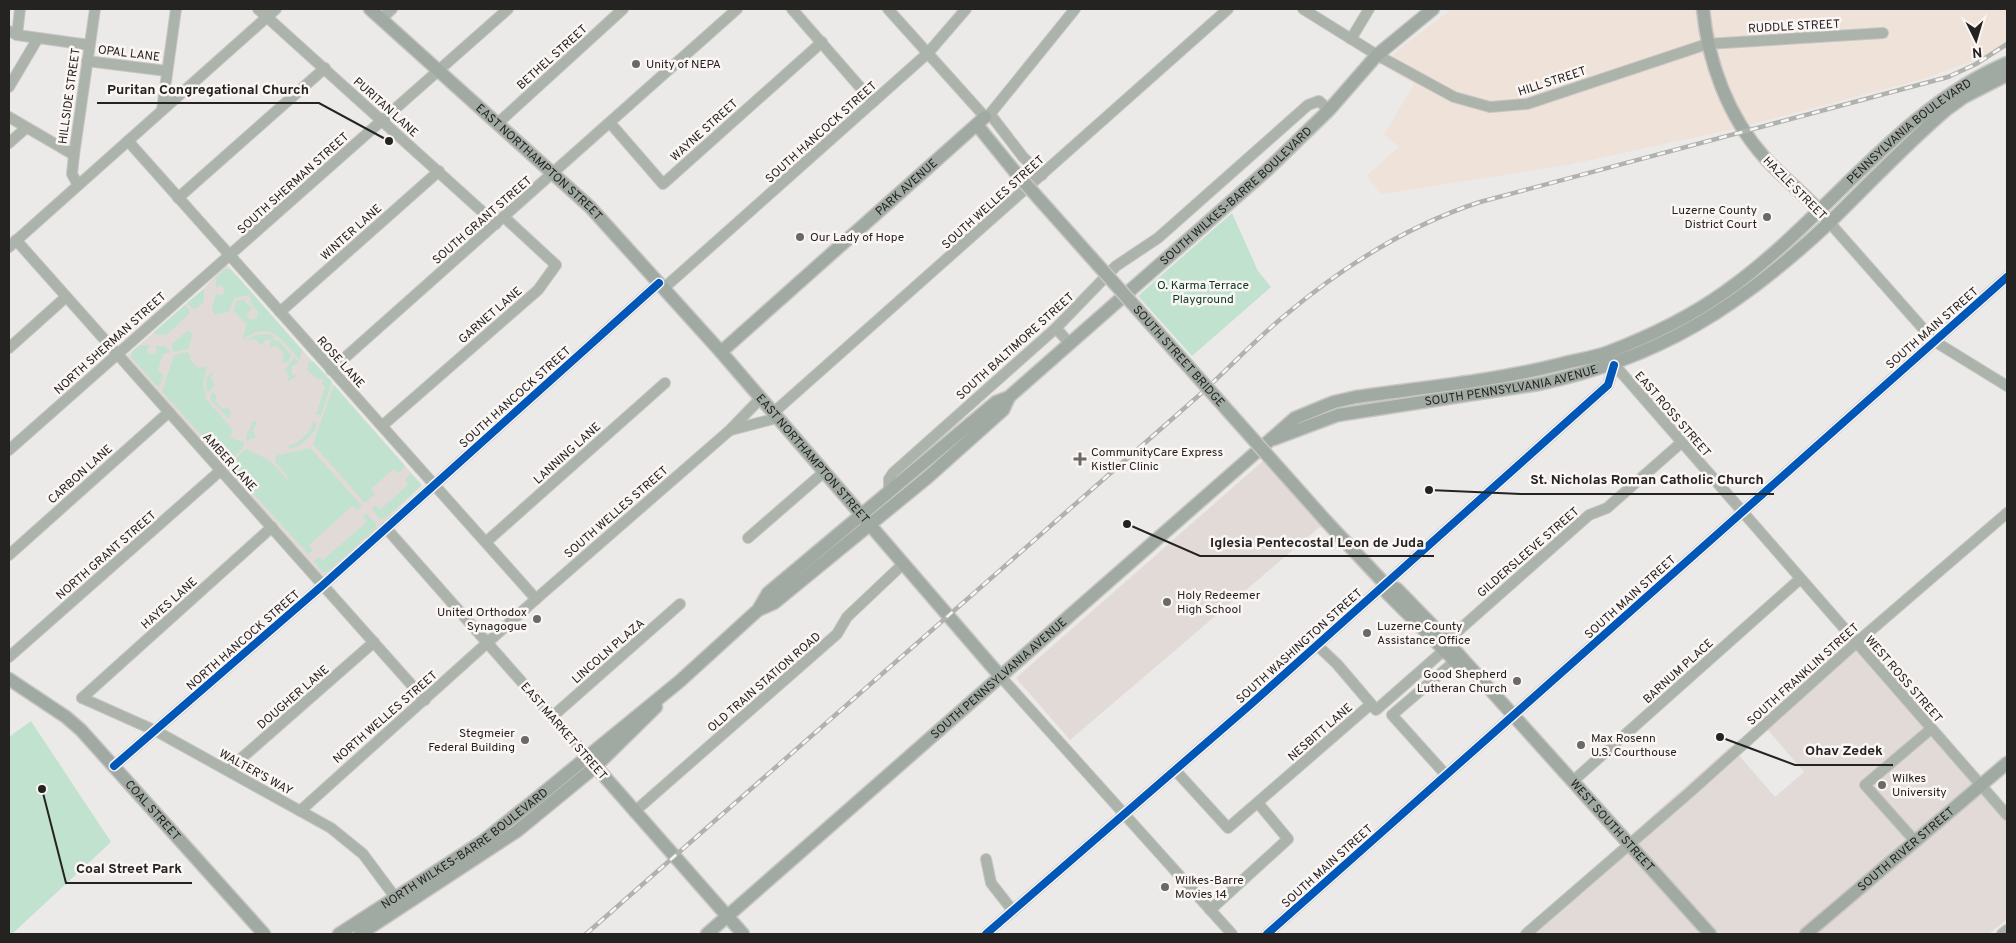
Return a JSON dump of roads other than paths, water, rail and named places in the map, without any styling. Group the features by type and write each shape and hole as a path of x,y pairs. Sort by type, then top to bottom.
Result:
{"main road":[{"name":"EAST NORTHAMPTON STREET","path":"370,9 590,207 721,352 1001,677"},
{"name":"SOUTH WILKES-BARRE BOULEVARD","path":"587,756 680,681 758,610 768,593 996,402 1009,397 1070,344 1267,170 1329,110 1376,55 1433,9"},
{"name":"HAZLE STREET","path":"1703,9 1707,44 1724,92 1746,131 1764,158 1829,222"},
{"name":"PENNSYLVANIA BOULEVARD","path":"1820,212 1896,138 1935,105 1966,84 2007,63"},
{"name":"PENNSYLVANIA BOULEVARD","path":"1829,222 1946,110 1964,97 2007,75"},
{"name":"SOUTH STREET BRIDGE","path":"984,119 1016,173 1326,521 1385,584 1388,593 1445,646"},
{"name":"PARK AVENUE","path":"721,352 984,119"},
{"name":"SOUTH PENNSYLVANIA AVENUE","path":"707,934 1295,418 1334,402 1356,397 1524,373 1604,354 1680,320 1727,291 1820,212"},
{"name":"SOUTH PENNSYLVANIA AVENUE","path":"1271,440 1338,415 1539,384 1614,365 1660,346 1700,324 1752,289 1829,222"},
{"name":"SOUTH WILKES-BARRE BOULEVARD","path":"758,610 774,604 955,454 1003,410 1009,397"},
{"path":"1445,646 1454,662 1475,675"},
{"path":"1445,646 1475,675"},
{"name":"WEST SOUTH STREET","path":"1475,675 1574,781 1710,934"},
{"name":"COAL STREET","path":"9,680 66,716 114,766 264,934"},
{"name":"SOUTH WILKES-BARRE BOULEVARD","path":"595,767 640,725 680,681"},
{"name":"EAST MARKET STREET","path":"587,756 634,812 743,934"},
{"name":"NORTH WILKES-BARRE BOULEVARD","path":"339,934 483,841 587,756"},
{"name":"SOUTH RIVER STREET","path":"1806,934 2007,763"},
{"name":"NORTH WILKES-BARRE BOULEVARD","path":"360,934 489,851 595,767"}],"street":[{"path":"20,9 13,33 89,45"},
{"name":"HILLSIDE STREET","path":"78,185 72,174 94,9"},
{"path":"162,110 176,9"},
{"name":"PURITAN LANE","path":"258,9 439,171 500,220"},
{"path":"12,243 276,9"},
{"path":"381,18 392,9"},
{"name":"SOUTH SHERMAN STREET","path":"229,256 508,9"},
{"name":"BETHEL STREET","path":"497,124 624,9"},
{"name":"SOUTH GRANT STREET","path":"331,370 611,124 738,9"},
{"path":"792,9 873,102"},
{"path":"888,9 984,119 1042,176"},
{"name":"SOUTH HANCOCK STREET","path":"386,528 928,53 966,9"},
{"name":"PARK AVENUE","path":"984,119 1075,9"},
{"name":"SOUTH WELLES STREET","path":"775,416 1228,9"},
{"name":"HILL STREET","path":"1303,9 1376,55 1454,97 1490,106 1527,104 1707,44"},
{"path":"1351,39 1369,9"},
{"name":"RUDDLE STREET","path":"1707,44 1883,33"},
{"path":"9,87 38,38"},
{"name":"WAYNE STREET","path":"611,124 663,184 822,42"},
{"name":"OPAL LANE","path":"87,61 167,71"},
{"path":"178,198 325,68"},
{"name":"SOUTH BALTIMORE STREET","path":"889,492 889,479 893,473 1056,328 1116,266 1158,238 1308,105 1319,102 1329,110"},
{"path":"9,117 74,155"},
{"path":"9,143 26,128"},
{"name":"ROSE LANE","path":"128,142 536,599"},
{"name":"WINTER LANE","path":"280,312 439,171"},
{"name":"GARNET LANE","path":"382,426 538,290 556,265 500,220"},
{"name":"HAZLE STREET","path":"1829,222 1934,341 2007,386"},
{"name":"AMBER LANE","path":"12,243 66,297 118,354 425,700"},
{"name":"NORTH SHERMAN STREET","path":"9,450 208,272 229,256"},
{"name":"SOUTH MAIN STREET","path":"1267,934 2007,277"},
{"path":"9,348 66,297"},
{"path":"1056,328 1070,344"},
{"name":"EAST ROSS STREET","path":"1604,354 1742,513"},
{"name":"SOUTH WASHINGTON STREET","path":"986,934 1317,645 1608,385 1614,365"},
{"name":"LANNING LANE","path":"486,542 665,382"},
{"name":"SOUTH WELLES STREET","path":"488,644 536,599 730,430 760,399"},
{"name":"CARBON LANE","path":"9,555 169,412"},
{"path":"730,430 775,416"},
{"path":"931,439 937,453"},
{"name":"GILDERSLEEVE STREET","path":"1445,646 1589,515 1607,508 1682,442"},
{"name":"NORTH GRANT STREET","path":"9,657 220,471"},
{"path":"748,538 824,472"},
{"name":"WEST ROSS STREET","path":"1742,513 2007,815"},
{"name":"SOUTH FRANKLIN STREET","path":"1526,934 1856,643 2007,513"},
{"name":"HAYES LANE","path":"82,698 272,527"},
{"name":"NORTH HANCOCK STREET","path":"114,766 386,528"},
{"name":"EAST MARKET STREET","path":"386,528 587,756"},
{"name":"OLD TRAIN STATION ROAD","path":"634,812 837,634 847,617 903,564"},
{"name":"BARNUM PLACE","path":"1574,781 1800,579"},
{"name":"LINCOLN PLAZA","path":"553,716 680,604"},
{"name":"DOUGHER LANE","path":"228,770 374,642"},
{"name":"NORTH WELLES STREET","path":"300,811 488,644"},
{"path":"1317,645 1337,664 1371,704"},
{"name":"NESBITT LANE","path":"1175,770 1228,828 1371,704 1376,710 1445,646"},
{"path":"1446,775 1392,714 1454,662"},
{"name":"EAST NORTHAMPTON STREET","path":"1001,677 1123,815 1232,934"},
{"name":"WALTER'S WAY","path":"82,698 156,731 331,828 363,854 395,897"},
{"path":"1915,841 1865,785 1931,729"},
{"path":"1210,910 1288,839 1258,803"},
{"path":"986,859 991,883 1013,911"},
{"path":"2002,934 2007,930"}],"railway":[{"path":"586,934 1196,398 1272,327 1328,281 1352,265 1426,223 1480,202 1948,77 1976,64 2007,44"}],"place":[{"name":"Unity of NEPA","path":"636,64"},
{"name":"Puritan Congregational Church","path":"389,141"},
{"name":"Luzerne County District Court","path":"1767,217"},
{"name":"Our Lady of Hope","path":"800,237"},
{"name":"CommunityCare Express Kistler Clinic","path":"1080,459"},
{"name":"St. Nicholas Roman Catholic Church","path":"1429,490"},
{"name":"Iglesia Pentecostal Leon de Juda","path":"1127,524"},
{"name":"Holy Redeemer High School","path":"1167,602"},
{"name":"United Orthodox Synagogue","path":"537,619"},
{"name":"Luzerne County Assistance Office","path":"1367,633"},
{"name":"Good Shepherd Lutheran Church","path":"1517,681"},
{"name":"Ohav Zedek","path":"1720,737"},
{"name":"Stegmeier Federal Building","path":"525,740"},
{"name":"Max Rosenn U.S. Courthouse","path":"1581,745"},
{"name":"Wilkes University","path":"1882,785"},
{"name":"Coal Street Park","path":"42,789"},
{"name":"Wilkes-Barre Movies 14","path":"1165,887"}],"park label":[{"name":"O. Karma Terrace Playground","path":"1203,292"}]}
